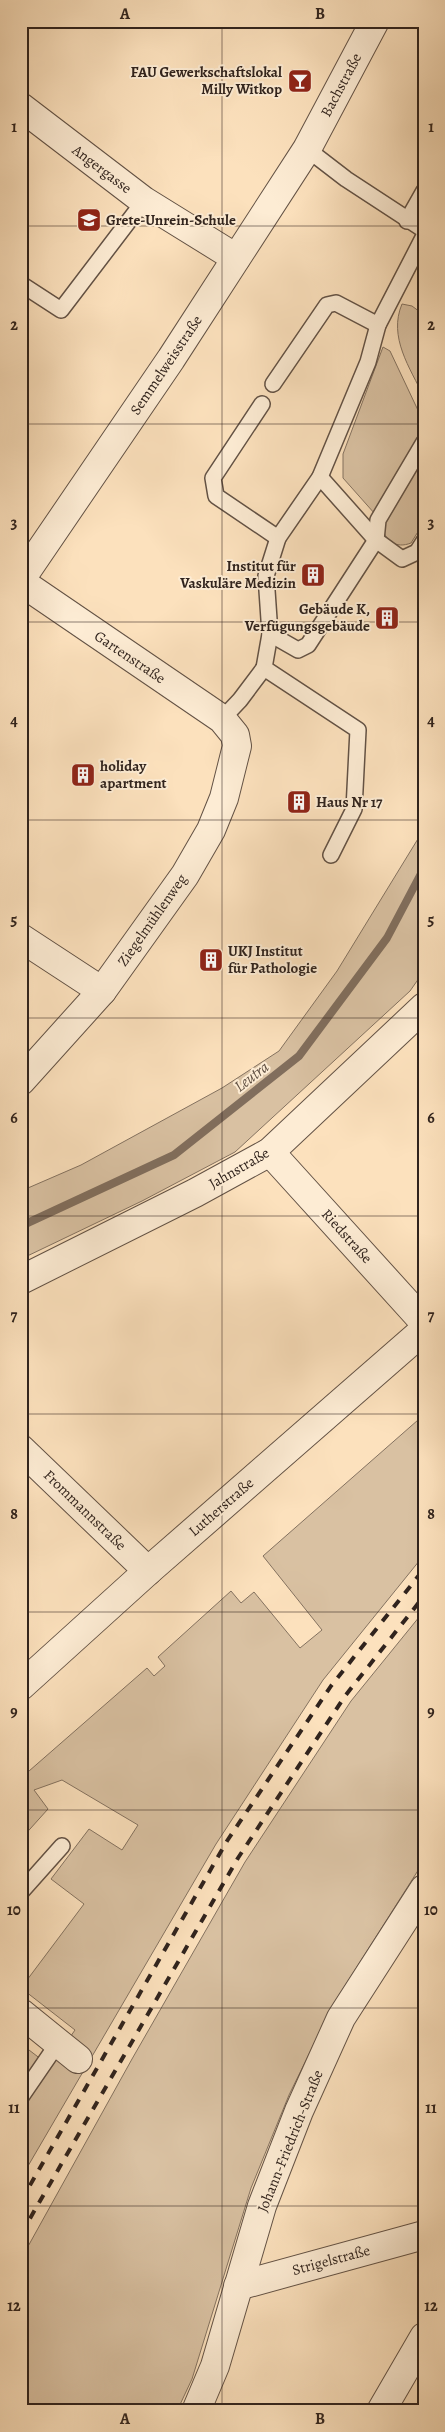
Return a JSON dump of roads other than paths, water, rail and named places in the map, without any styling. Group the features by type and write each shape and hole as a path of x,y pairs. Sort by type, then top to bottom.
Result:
{"street":[{"name":"Bachstraße","path":"306,149 375,21"},
{"name":"Angergasse","path":"21,107 144,201 236,258"},
{"name":"Semmelweisstraße","path":"21,581 171,359 306,149"},
{"name":"Gartenstraße","path":"21,581 229,727"},
{"name":"Ziegelmühlenweg","path":"21,1081 102,990 185,875 211,830 224,798 237,746 229,727"},
{"path":"21,938 102,990"},
{"name":"Jahnstraße","path":"21,1280 195,1193 270,1152 424,1007"},
{"name":"Riedstraße","path":"270,1152 424,1322"},
{"name":"Lutherstraße","path":"21,1686 148,1571 424,1330"},
{"name":"Frommannstraße","path":"21,1449 148,1571"},
{"name":"Johann-Friedrich-Straße","path":"196,2411 215,2366 269,2189 299,2111 341,2018 424,1889"},
{"path":"21,2013 68,2051"},
{"name":"Strigelstraße","path":"238,2286 424,2235"},
{"path":"382,2411 424,2337"}],"lane":[{"path":"306,149 424,230"},
{"path":"407,220 424,191"},
{"path":"21,284 61,310 144,201"},
{"path":"229,727 240,700 264,668 270,634 266,576 278,538 320,477 368,362 378,325 424,236"},
{"path":"273,384 328,306 336,303 378,325"},
{"path":"262,404 212,478 216,496 278,538"},
{"path":"270,634 298,650 308,645 376,540 378,520 424,442"},
{"path":"320,477 376,540 402,559 417,552 424,541"},
{"path":"264,668 358,730 354,809 331,855"},
{"path":"21,1892 62,1846"},
{"path":"21,2097 68,2051"}],"waterway":[{"name":"Leutra","path":"21,1226 174,1155 299,1056 387,938 424,868"}],"railway":[{"path":"21,2201 227,1841 331,1686 424,1569"},
{"path":"21,2234 238,1858 345,1696 424,1596"}],"place":[{"name":"FAU Gewerkschaftslokal Milly Witkop","path":"300,81"},
{"name":"Grete-Unrein-Schule","path":"89,220"},
{"name":"Institut für Vaskuläre Medizin","path":"313,575"},
{"name":"Gebäude K, Verfügungsgebäude","path":"387,618"},
{"name":"holiday apartment","path":"83,775"},
{"name":"Haus Nr 17","path":"299,802"},
{"name":"UKJ Institut für Pathologie","path":"211,960"}]}
